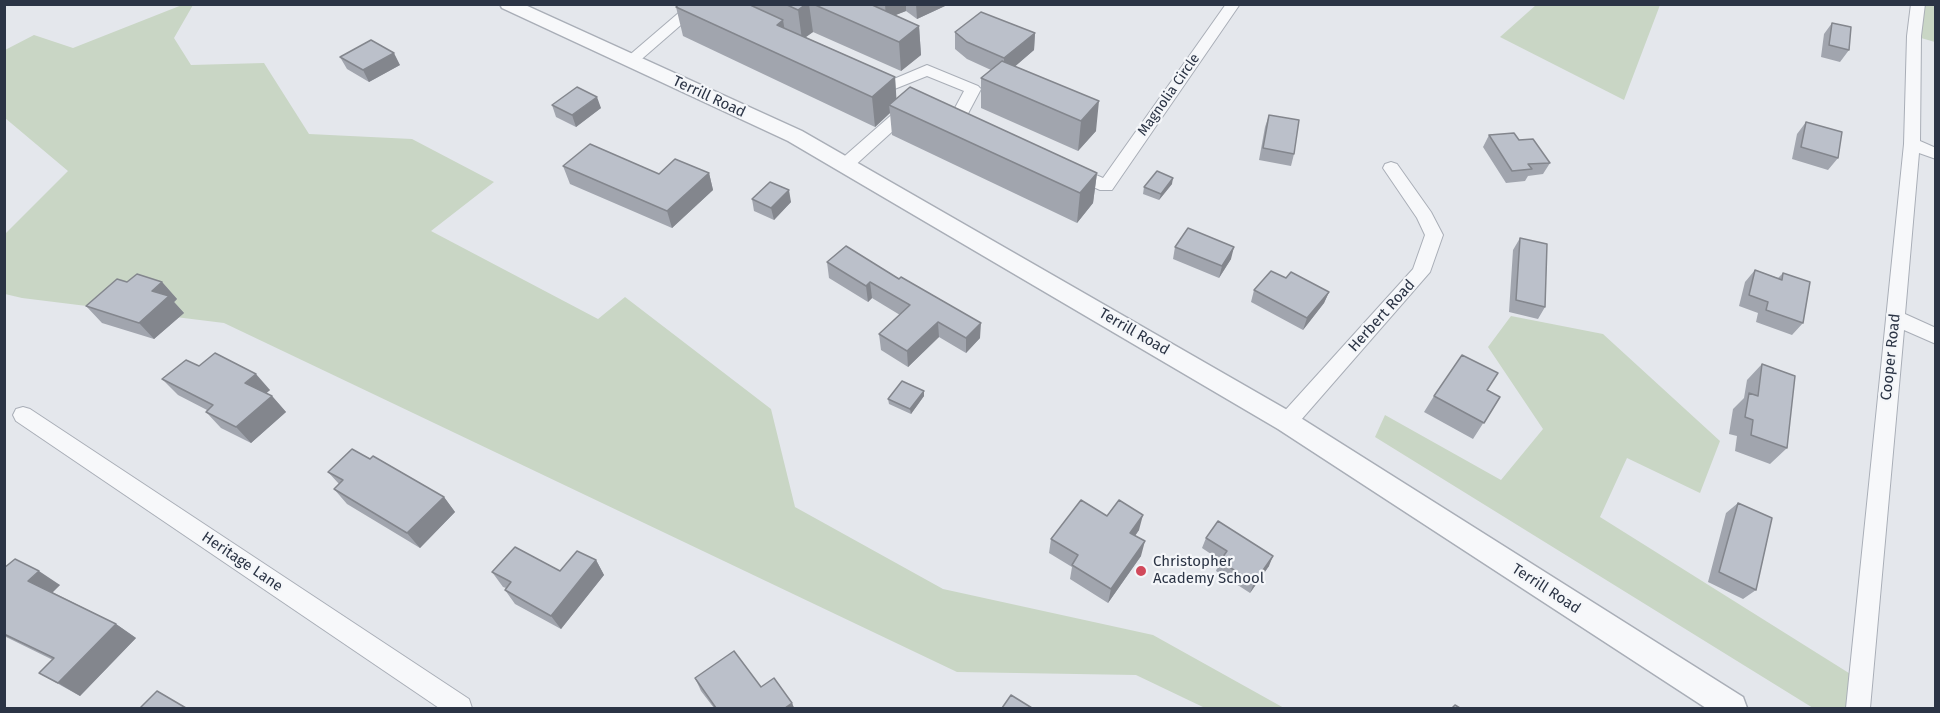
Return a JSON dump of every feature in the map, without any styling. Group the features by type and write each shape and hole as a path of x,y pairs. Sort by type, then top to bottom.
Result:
{"street":[{"name":"Terrill Road","path":"508,4 795,136 1287,423 1732,708"},
{"path":"631,61 698,4"},
{"name":"Magnolia Circle","path":"1063,167 1106,186 1233,4"},
{"name":"Cooper Road","path":"1858,708 1912,144 1914,36 1918,4"},
{"path":"845,165 922,103 882,85 927,70 973,89 957,119"},
{"path":"1912,144 1935,154"},
{"name":"Herbert Road","path":"1287,423 1421,272 1434,235 1425,216 1391,168"},
{"path":"1895,317 1935,337"},
{"name":"Heritage Lane","path":"23,415 460,708"}],"green space":[{"path":"182,5 193,5 174,38 191,65 264,63 309,134 412,139 494,182 431,231 598,319 625,297 771,409 795,507 943,589 1153,635 1284,708 1205,708 1136,675 957,672 224,323 5,294 5,234 68,171 5,118 5,50 34,35 73,48"},
{"path":"1536,5 1660,5 1624,100 1500,37"},
{"path":"1918,5 1935,5 1935,42 1914,36"},
{"path":"1511,316 1603,334 1720,441 1700,493 1627,458 1600,517 1860,680 1859,708 1813,708 1375,437 1385,415 1501,480 1543,429 1488,347"}],"building":[{"path":"679,4 748,4 783,20 777,25 895,77 872,97 676,7"},
{"path":"785,4 806,4 798,10"},
{"path":"813,4 870,4 919,26 899,42"},
{"path":"981,12 1035,33 1004,58 967,42 955,32"},
{"path":"1832,23 1851,27 1849,50 1829,45"},
{"path":"371,40 394,53 363,70 340,57"},
{"path":"1002,61 1099,101 1081,121 981,78"},
{"path":"577,87 597,97 572,115 552,105"},
{"path":"910,87 1097,173 1080,193 889,105"},
{"path":"1269,115 1299,120 1294,154 1263,148"},
{"path":"1806,122 1842,132 1838,158 1801,147"},
{"path":"1514,133 1519,140 1533,139 1550,163 1528,164 1532,169 1512,171 1489,135"},
{"path":"590,144 659,174 675,159 709,173 667,211 563,166"},
{"path":"1157,171 1173,178 1161,194 1144,187"},
{"path":"770,182 789,190 771,208 752,199"},
{"path":"1188,228 1234,247 1222,266 1175,247"},
{"path":"1520,238 1547,244 1545,307 1516,300"},
{"path":"846,246 899,279 901,277 981,323 966,338 938,322 907,351 879,334 910,305 870,282 866,286 827,262"},
{"path":"1755,270 1782,280 1783,273 1810,282 1803,323 1766,310 1768,302 1749,295"},
{"path":"1271,271 1286,278 1291,272 1329,292 1307,318 1254,290"},
{"path":"137,274 162,282 152,291 169,296 139,323 86,306 117,279 127,282"},
{"path":"215,353 256,374 245,383 272,396 236,427 206,412 213,405 162,379 186,360 199,366"},
{"path":"1462,355 1498,373 1487,390 1500,397 1484,423 1434,396"},
{"path":"1762,364 1795,376 1787,448 1751,435 1753,420 1745,417 1749,393 1758,396"},
{"path":"902,381 924,391 910,409 888,399"},
{"path":"352,449 370,459 373,456 444,497 407,533 334,489 343,480 328,472"},
{"path":"1081,500 1107,516 1119,500 1143,515 1130,533 1145,541 1111,589 1072,565 1078,555 1051,539"},
{"path":"1738,503 1772,518 1756,590 1719,572"},
{"path":"1218,521 1273,556 1254,583 1220,561 1227,551 1206,538"},
{"path":"515,547 560,571 577,551 596,560 551,616 505,590 511,582 492,572"},
{"path":"15,559 39,571 28,581 116,624 58,683 39,673 54,658 4,634 4,568"},
{"path":"734,651 761,687 774,678 792,703 785,708 716,708 695,678"},
{"path":"157,691 186,708 140,708"},
{"path":"1011,695 1032,708 1002,708"}],"place":[{"name":"Christopher Academy School","path":"1141,571"}]}
